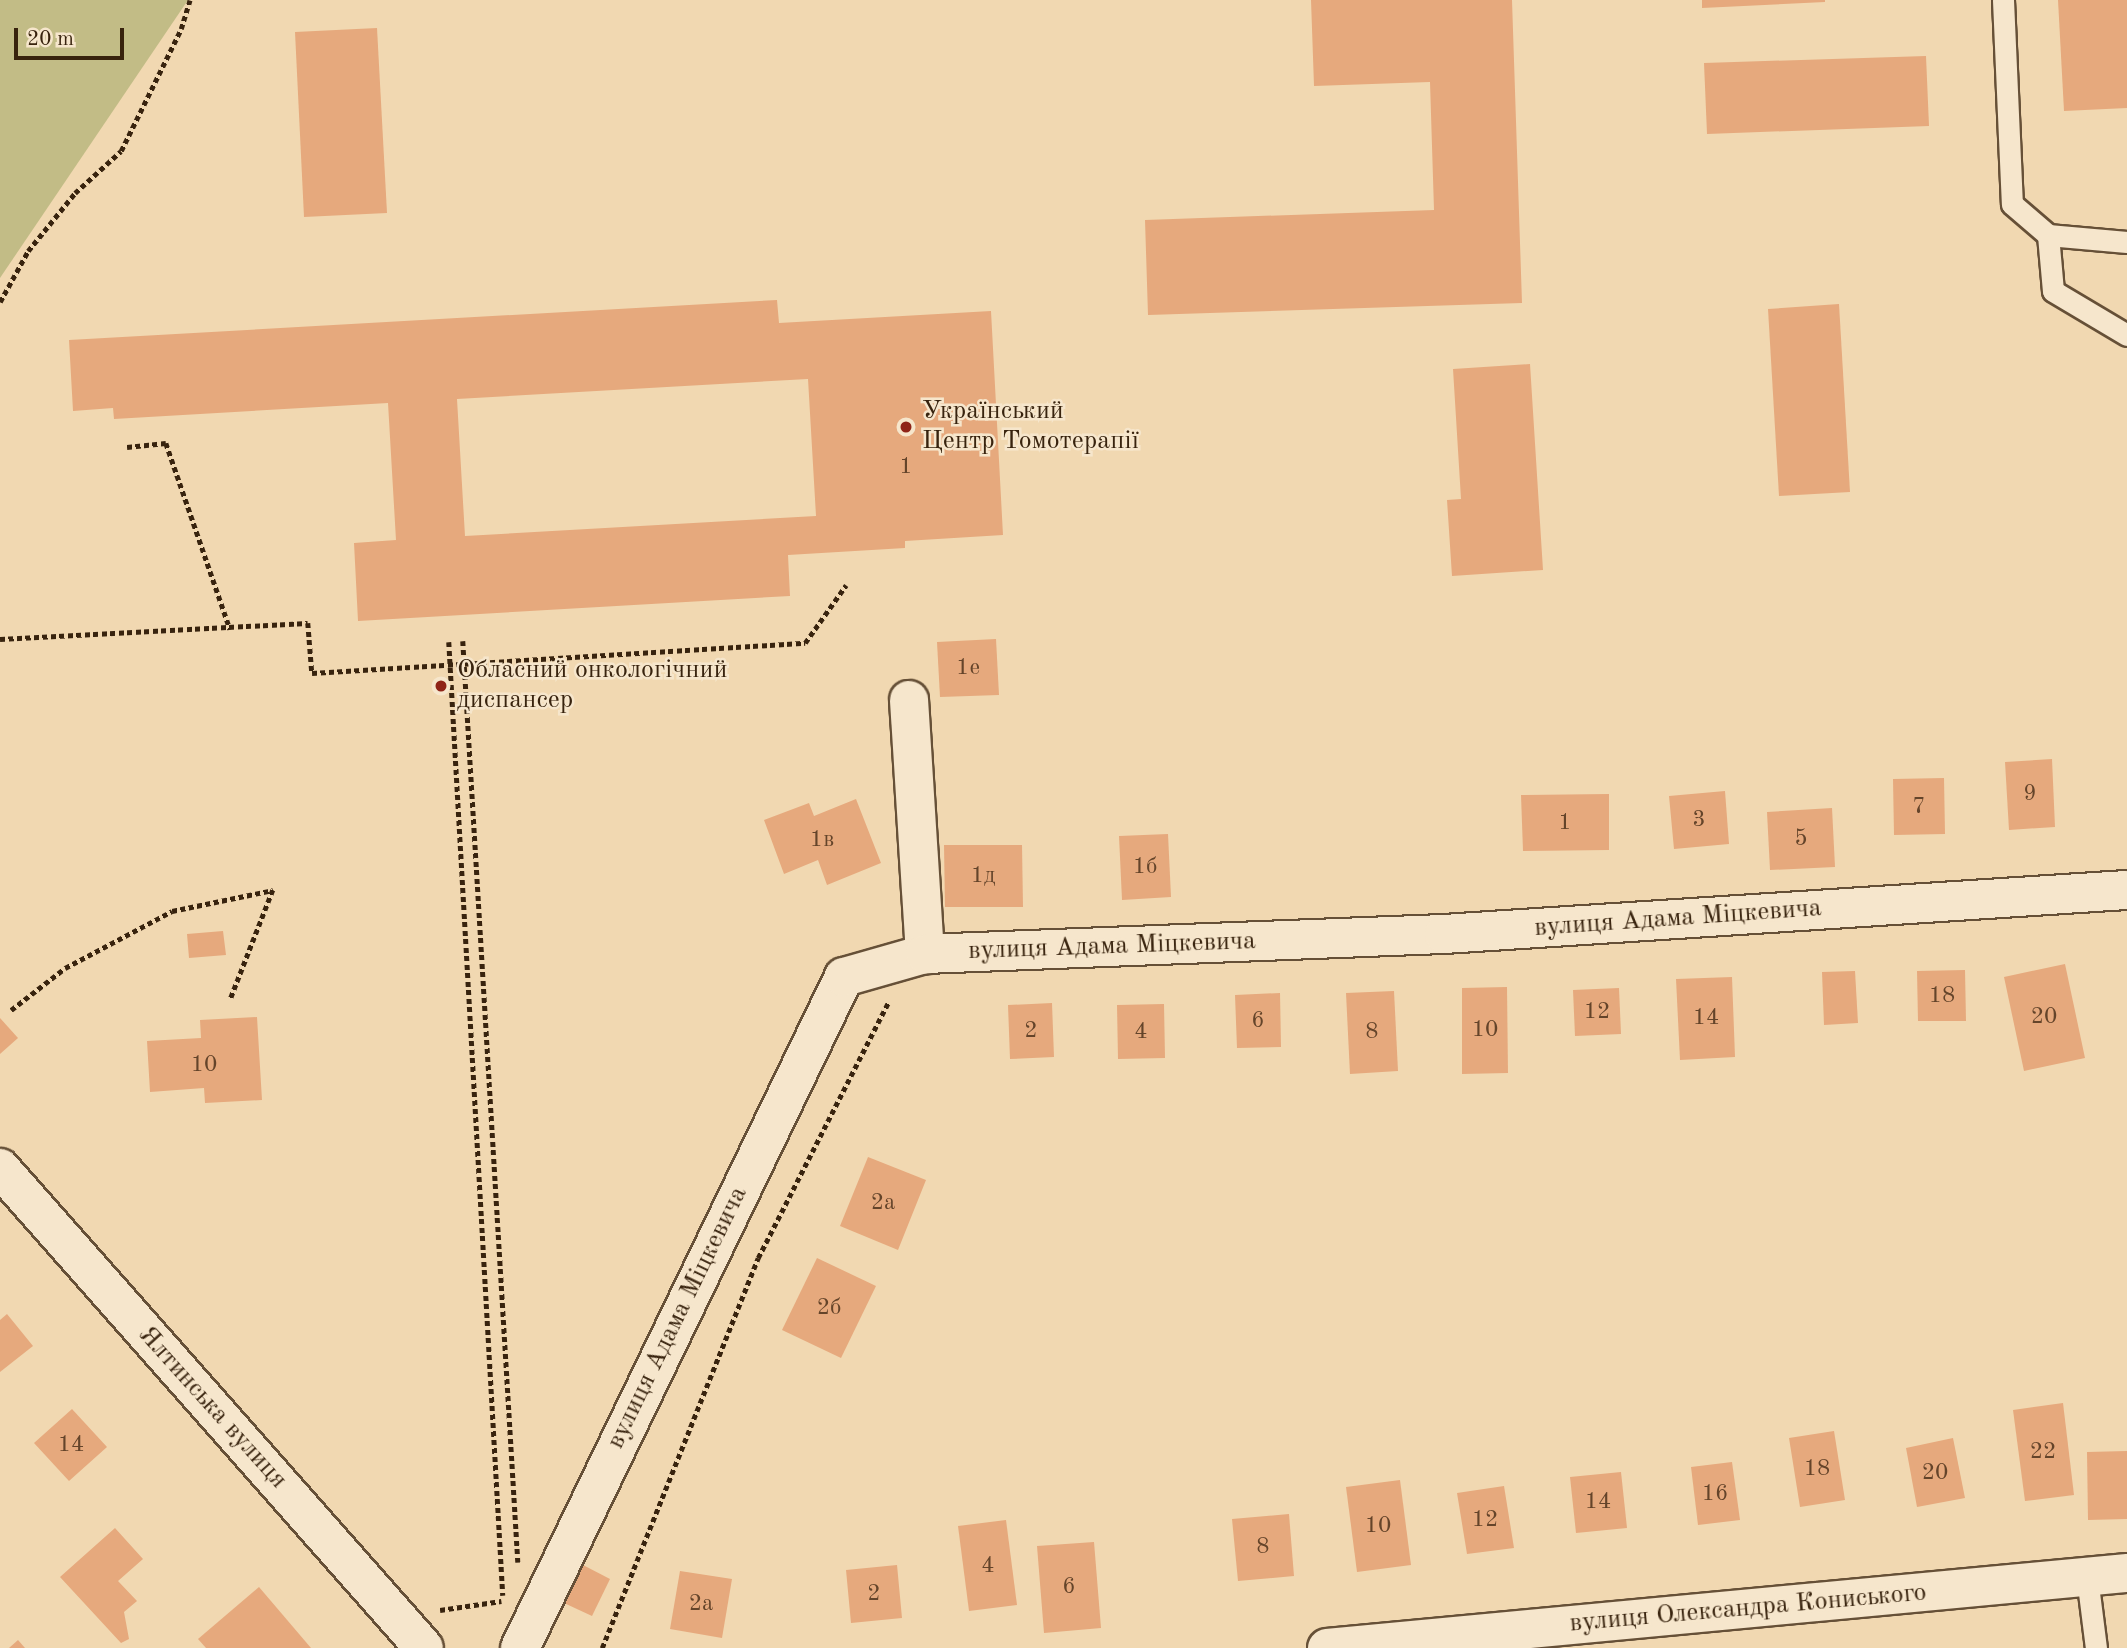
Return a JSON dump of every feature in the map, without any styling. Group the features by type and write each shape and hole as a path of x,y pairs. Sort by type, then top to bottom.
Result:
{"street":[{"path":"909,700 925,954"},
{"name":"вулиця Адама Міцкевича","path":"520,1648 844,977 925,954 1444,934 2127,890"},
{"name":"Ялтинська вулиця","path":"0,1168 418,1641"},
{"name":"вулиця Олександра Кониського","path":"1327,1648 2127,1573"}],"lane":[{"path":"2003,0 2012,204 2048,235 2127,242"},
{"path":"2048,235 2053,291 2127,335"},
{"path":"2087,1577 2096,1648"}],"path":[{"path":"0,302 28,251 75,193 121,151 181,29 190,0"},
{"path":"127,447 166,443 230,629"},
{"path":"0,639 230,629 308,622 312,673 805,643 846,585"},
{"path":"463,641 519,1570"},
{"path":"449,642 504,1610"},
{"path":"11,1010 65,968 172,911 273,890 231,998"},
{"path":"602,1648 758,1258 891,997"},
{"path":"418,1641 436,1611 503,1600"}],"shaded area":[{"path":"0,0 188,0 0,278"}],"building":[{"path":"1311,0 1512,0 1522,303 1148,315 1145,220 1434,210 1430,82 1314,86"},
{"path":"1702,0 1825,0 1825,2 1702,8"},
{"path":"2058,0 2127,0 2127,108 2064,111"},
{"path":"377,28 387,213 304,217 295,32"},
{"path":"1926,56 1929,126 1707,134 1704,63"},
{"path":"777,300 779,323 991,311 1003,535 905,541 905,548 788,555 790,596 358,621 354,543 396,540 388,403 114,419 113,408 73,411 69,340","holes":["808,379 816,516 465,536 457,399"]},
{"path":"1839,304 1850,492 1779,496 1768,309"},
{"path":"1530,364 1543,570 1452,576 1447,500 1461,499 1453,369"},
{"path":"996,639 999,695 940,697 937,642"},
{"path":"2052,759 2055,827 2009,830 2005,762"},
{"path":"1944,778 1945,834 1894,835 1893,779"},
{"path":"1725,791 1729,844 1674,849 1669,796"},
{"path":"1609,794 1609,850 1523,851 1521,795"},
{"path":"856,799 881,863 827,885 818,860 784,874 764,820 809,803 814,816"},
{"path":"1832,808 1835,867 1770,870 1767,812"},
{"path":"1168,834 1171,897 1122,900 1119,836"},
{"path":"944,845 1022,845 1023,907 945,907"},
{"path":"223,931 226,955 189,958 187,934"},
{"path":"2065,964 2085,1058 2024,1071 2004,977"},
{"path":"1965,970 1966,1021 1918,1021 1917,971"},
{"path":"1855,971 1858,1023 1824,1025 1822,972"},
{"path":"1732,977 1735,1057 1680,1060 1676,979"},
{"path":"1507,987 1508,1073 1462,1074 1462,988"},
{"path":"1619,988 1621,1034 1575,1036 1573,990"},
{"path":"1394,991 1398,1071 1350,1074 1346,993"},
{"path":"1280,993 1281,1047 1237,1048 1235,995"},
{"path":"1052,1003 1054,1057 1010,1059 1008,1005"},
{"path":"1164,1004 1165,1058 1118,1059 1117,1005"},
{"path":"257,1017 262,1100 205,1103 204,1088 150,1092 147,1041 201,1038 200,1020"},
{"path":"0,1018 18,1038 0,1054"},
{"path":"868,1157 926,1180 898,1250 840,1226"},
{"path":"817,1258 876,1286 841,1358 782,1330"},
{"path":"7,1314 33,1346 0,1372 0,1320"},
{"path":"2063,1403 2074,1495 2025,1501 2013,1410"},
{"path":"72,1409 107,1447 69,1481 34,1443"},
{"path":"1834,1431 1845,1500 1800,1507 1789,1438"},
{"path":"1953,1438 1965,1498 1917,1507 1906,1448"},
{"path":"2127,1451 2127,1519 2088,1520 2087,1452"},
{"path":"1732,1462 1740,1520 1698,1525 1691,1467"},
{"path":"1621,1472 1627,1528 1576,1533 1570,1477"},
{"path":"1400,1480 1411,1565 1357,1572 1346,1487"},
{"path":"1504,1486 1514,1548 1467,1554 1457,1493"},
{"path":"1289,1514 1294,1576 1238,1581 1232,1519"},
{"path":"1006,1520 1017,1605 969,1611 958,1526"},
{"path":"115,1528 143,1559 118,1581 137,1601 124,1612 129,1639 121,1643 60,1577"},
{"path":"1094,1542 1101,1628 1044,1633 1037,1546"},
{"path":"583,1565 610,1579 592,1616 564,1603"},
{"path":"897,1565 902,1618 851,1623 846,1570"},
{"path":"680,1571 732,1579 722,1638 670,1629"},
{"path":"259,1587 311,1648 206,1648 198,1639"},
{"path":"18,1640 25,1648 9,1648"}],"place":[{"name":"Український Центр Томотерапії","path":"906,427"},
{"name":"Обласний онкологічний диспансер","path":"441,686"}]}
